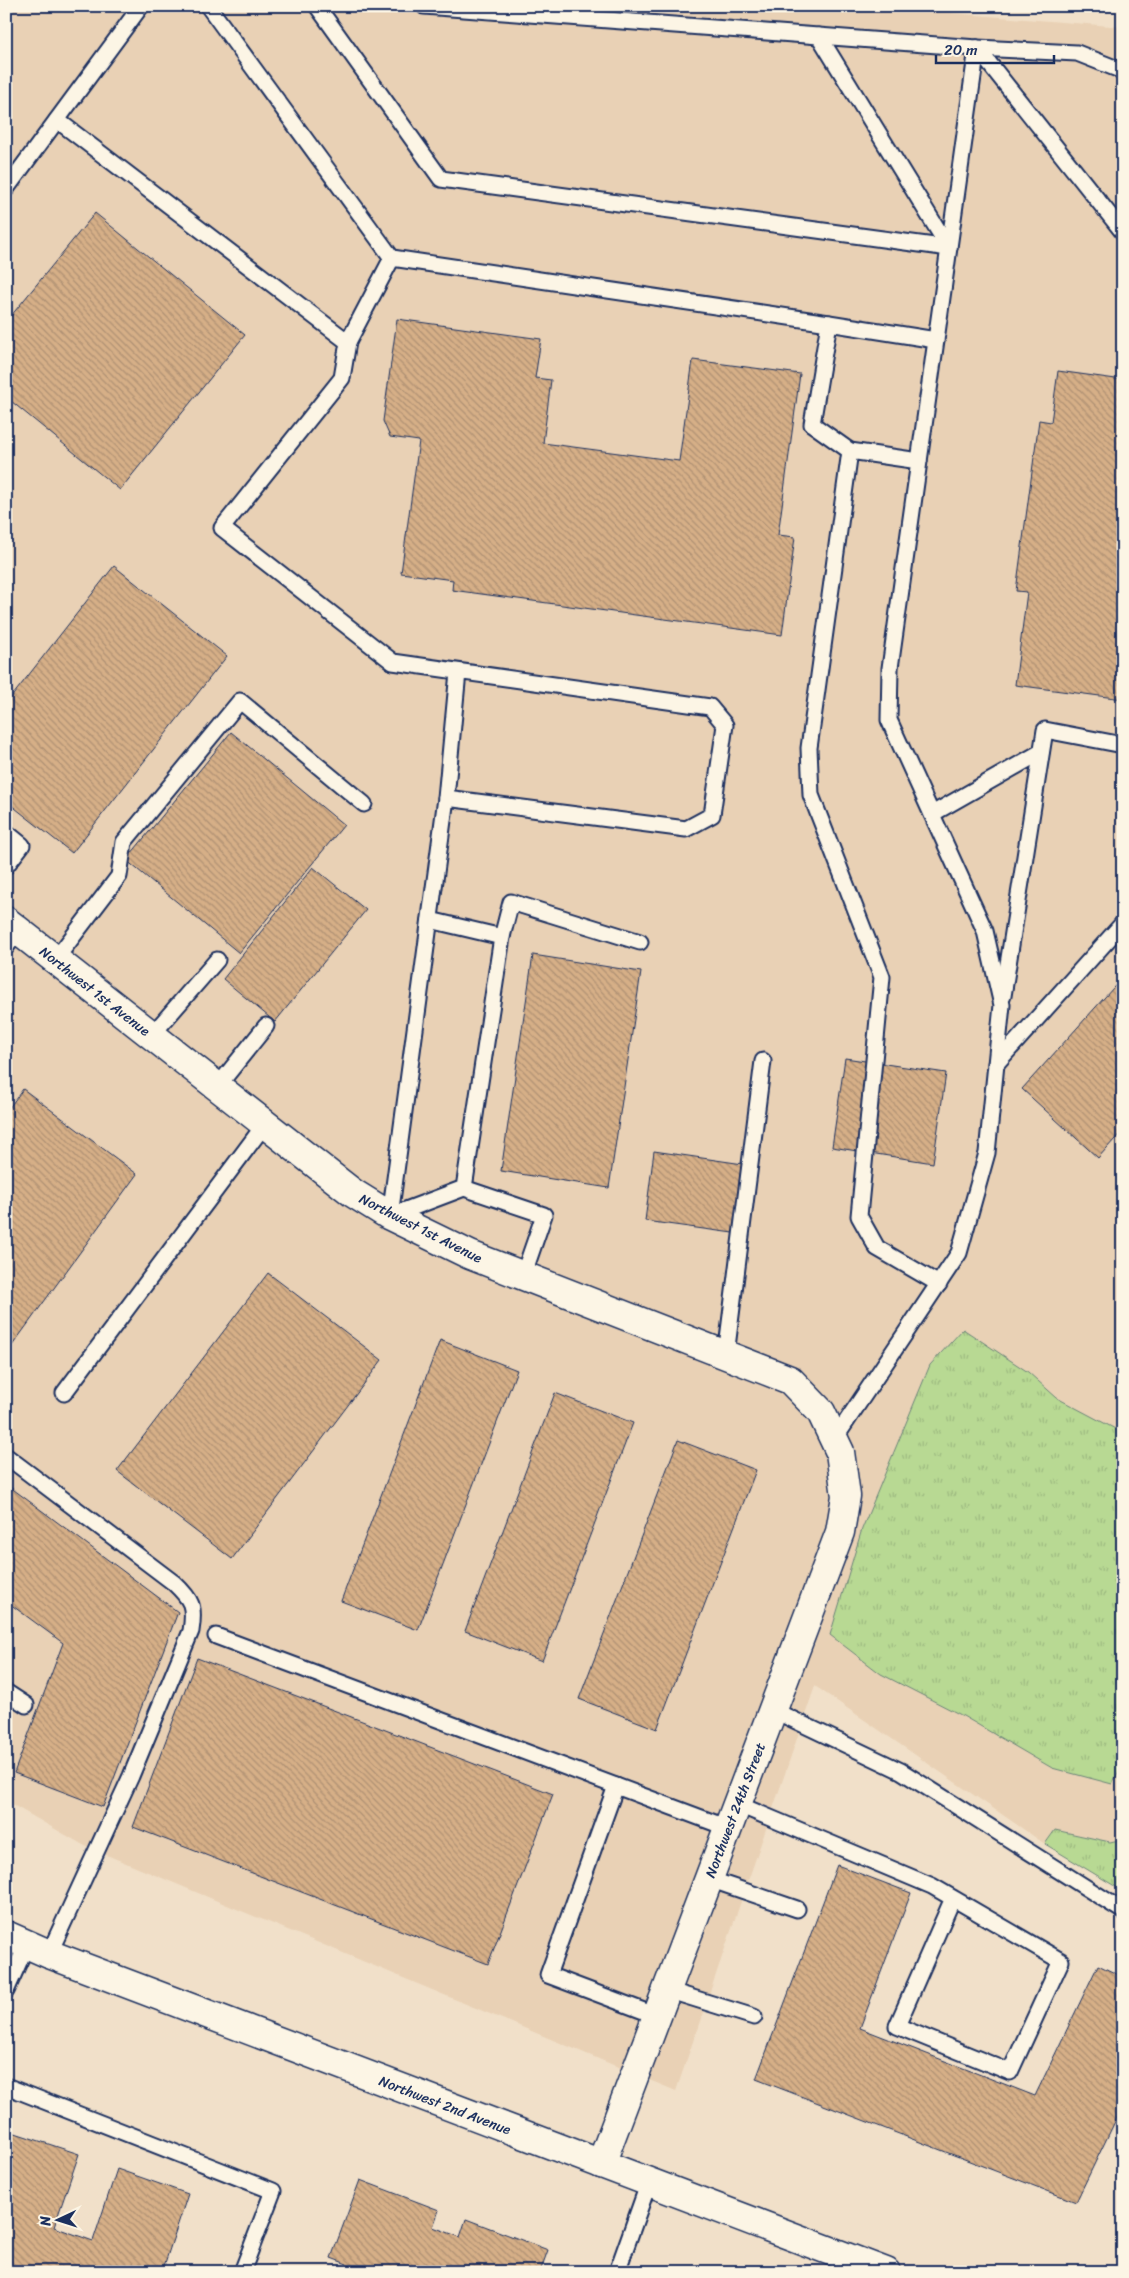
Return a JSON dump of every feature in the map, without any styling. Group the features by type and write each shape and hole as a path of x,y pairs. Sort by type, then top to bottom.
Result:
{"street":[{"name":"Northwest 1st Avenue","path":"10,933 55,960 353,1193 390,1216 470,1255 790,1380 821,1412 837,1446"},
{"name":"Northwest 24th Street","path":"601,2164 840,1532 846,1496 837,1446"},
{"name":"Northwest 2nd Avenue","path":"27,1945 886,2272"}],"lane":[{"path":"6,189 141,6"},
{"path":"208,6 392,258 936,340"},
{"path":"317,6 441,179 949,248"},
{"path":"424,6 977,48 1076,52 1120,70 1123,74"},
{"path":"819,36 949,248"},
{"path":"977,48 890,668 889,720 985,931 1002,1004"},
{"path":"977,48 1123,232"},
{"path":"57,120 348,342"},
{"path":"392,258 348,342 342,378 222,528 393,662 710,707 725,725 712,815 686,829 446,798"},
{"path":"829,324 812,424 850,451 919,461"},
{"path":"850,451 809,748 811,796 882,978 859,1216 877,1248 939,1284"},
{"path":"458,672 446,798 390,1216 464,1188 544,1215 523,1276"},
{"path":"55,960 119,876 124,842 240,701 364,804"},
{"path":"837,1446 959,1254 987,1153 1002,1004 1045,730 1123,745"},
{"path":"932,814 1041,752"},
{"path":"6,832 22,845 6,866"},
{"path":"464,1188 502,937 510,902 640,942"},
{"path":"430,920 502,937"},
{"path":"996,1064 1123,923"},
{"path":"151,1036 217,960"},
{"path":"217,1087 266,1026"},
{"path":"726,1355 763,1061"},
{"path":"64,1393 265,1124"},
{"path":"6,1456 174,1583 189,1599 194,1616 191,1631 131,1776 27,1945 6,1991"},
{"path":"216,1636 616,1786 733,1816 932,1886 953,1898 1061,1961 1010,2072 897,2026 953,1898"},
{"path":"6,1692 26,1705"},
{"path":"773,1710 901,1771 1123,1910"},
{"path":"616,1786 548,1975 657,2016"},
{"path":"709,1879 797,1910"},
{"path":"667,1990 754,2017"},
{"path":"6,2086 273,2192 242,2272"},
{"path":"617,2272 648,2182"}],"shaded area":[{"path":"6,6 866,6 1123,27 1123,1839 1110,1842 1055,1830 1045,1844 815,1686 676,2091 85,1846 6,1801"}],"green space":[{"path":"963,1329 1028,1372 1057,1398 1123,1433 1123,1763 1112,1784 1052,1768 963,1716 881,1674 830,1635 862,1529 930,1365"},
{"path":"1055,1830 1110,1842 1123,1839 1123,1891 1045,1844"}],"building":[{"path":"95,213 245,335 120,490 6,397 6,322"},
{"path":"397,319 541,339 535,378 551,380 543,443 679,461 693,360 800,374 778,535 795,537 782,635 452,590 453,580 401,573 419,441 390,437 383,421"},
{"path":"1058,371 1123,380 1123,699 1015,685 1027,592 1016,591 1039,420 1051,422"},
{"path":"114,566 227,656 72,853 6,801 6,704"},
{"path":"231,732 344,825 239,953 126,860"},
{"path":"313,867 366,910 275,1022 223,979"},
{"path":"533,955 641,972 609,1188 501,1171"},
{"path":"1123,977 1123,1130 1098,1158 1022,1089"},
{"path":"845,1058 946,1073 933,1163 832,1147"},
{"path":"23,1089 137,1174 6,1354 6,1112"},
{"path":"654,1151 743,1164 733,1233 645,1221"},
{"path":"268,1273 382,1360 232,1559 117,1471"},
{"path":"440,1340 517,1370 418,1630 341,1601"},
{"path":"555,1393 633,1423 542,1661 465,1631"},
{"path":"678,1440 756,1470 657,1729 579,1699"},
{"path":"6,1484 178,1612 103,1807 14,1773 63,1643 6,1601"},
{"path":"197,1658 553,1794 488,1964 133,1827"},
{"path":"837,1865 911,1893 860,2028 1035,2096 1098,1965 1123,1977 1123,2105 1076,2202 756,2079"},
{"path":"6,2130 79,2154 54,2227 93,2241 117,2169 188,2194 162,2272 6,2272"},
{"path":"360,2180 439,2210 433,2227 460,2237 466,2219 548,2250 540,2272 344,2272 347,2264 331,2258"}]}
